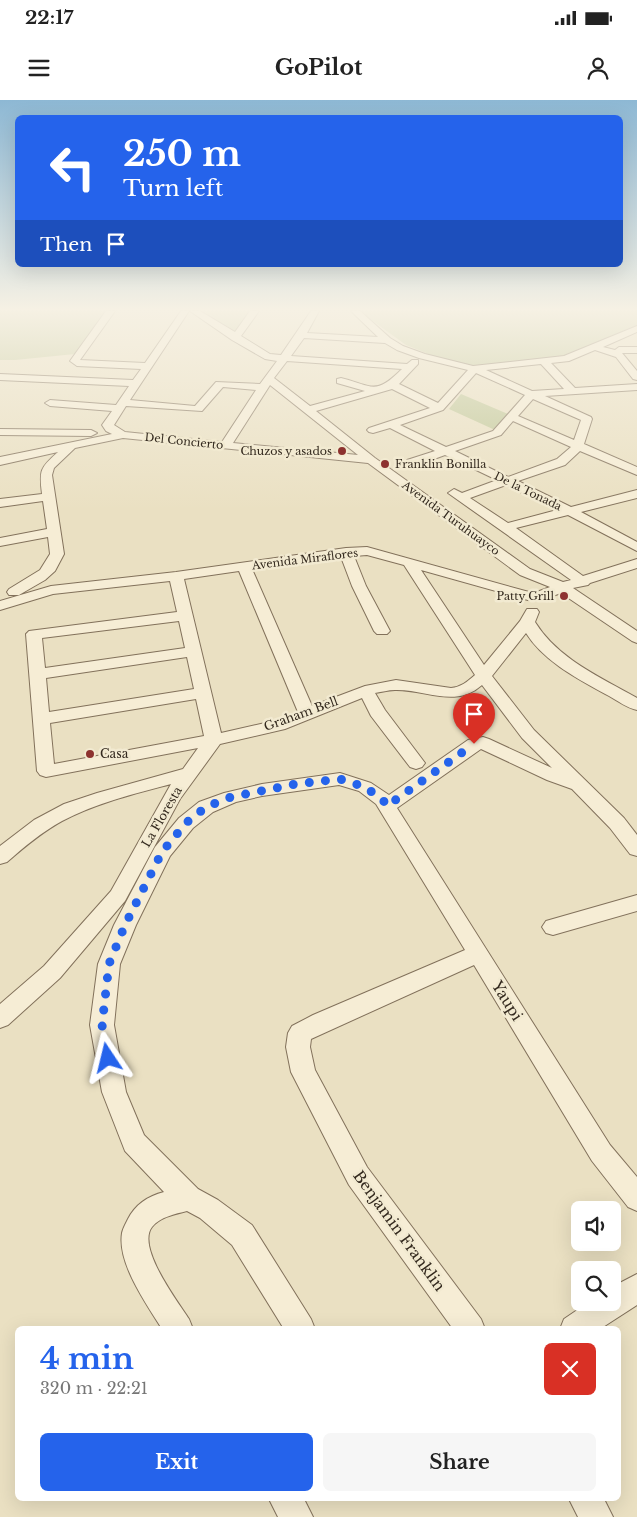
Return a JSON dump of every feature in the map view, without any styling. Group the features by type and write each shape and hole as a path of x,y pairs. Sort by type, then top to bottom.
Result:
{"street":[{"path":"3,377 136,383"},
{"path":"110,429 108,425 140,377"},
{"path":"226,445 270,377"},
{"path":"308,410 377,391 392,385 399,377"},
{"path":"373,430 439,408 467,377"},
{"path":"493,377 587,419 578,446 560,462 508,481 457,495 506,527 583,582"},
{"path":"559,377 572,391"},
{"path":"341,381 377,391"},
{"path":"50,403 198,409 220,384 266,383"},
{"name":"Avenida Turuhuayco","path":"266,383 308,410 371,460 525,572 562,587 637,638"},
{"path":"392,385 439,408"},
{"path":"411,464 497,433 530,394 637,387"},
{"path":"512,417 637,471"},
{"name":"De la Tonada","path":"392,425 569,511 637,547"},
{"path":"0,432 79,434 110,429 123,434"},
{"name":"Del Concierto","path":"0,461 123,434 371,460"},
{"path":"0,600 36,580 53,566 57,554 46,476 48,467 74,445"},
{"path":"506,527 637,494"},
{"path":"0,503 48,497"},
{"path":"0,542 53,532"},
{"path":"346,552 359,586 382,631"},
{"name":"Avenida Miraflores","path":"0,606 52,590 176,576 346,552 367,552 385,555 410,564 528,596 539,597"},
{"path":"539,597 562,587 583,582 637,563"},
{"path":"410,564 483,675 528,734 580,785 616,823 637,849"},
{"path":"244,566 307,713"},
{"path":"176,576 214,740"},
{"name":"Graham Bell","path":"41,719 46,771 214,740 279,725 366,691 396,685 451,693 468,689 483,675 527,622 539,597"},
{"path":"184,616 34,634 41,719 203,693"},
{"path":"527,622 536,637 551,654 637,705"},
{"path":"37,674 194,651"},
{"path":"366,691 377,712 416,763"},
{"name":"La Floresta","path":"0,1018 52,972 129,897 172,796 214,740"},
{"path":"299,1326 242,1234 209,1209 189,1198 156,1167 134,1142 114,1092 102,1025 109,964 125,925 129,897 186,823 206,807 231,797 262,790 340,779 365,787 385,803 474,744 483,743 545,772 580,785"},
{"path":"0,857 38,826 58,815 87,803 189,773"},
{"name":"Yaupi","path":"385,803 601,1153 637,1198"},
{"path":"552,926 637,904"},
{"name":"Benjamin Franklin","path":"469,1326 358,1176 303,1072 298,1047 300,1033 321,1022 478,954"},
{"path":"177,1326 142,1270 134,1244 136,1225 150,1210 169,1200 189,1198"},
{"path":"579,1326 637,1288"},
{"path":"287,1501 297,1517"},
{"path":"587,1501 597,1517"}],"green space":[{"path":"461,394 508,414 495,430 449,409"}],"place":[{"name":"Chuzos y asados","path":"342,451"},
{"name":"Franklin Bonilla","path":"385,464"},
{"name":"Patty Grill","path":"564,596"},
{"name":"Casa","path":"90,754"}],"route":[{"path":"108,1058 102,1025 109,964 125,925 162,852 186,823 206,807 231,797 296,784 340,779 365,787 383,800 387,806 474,744"}]}
